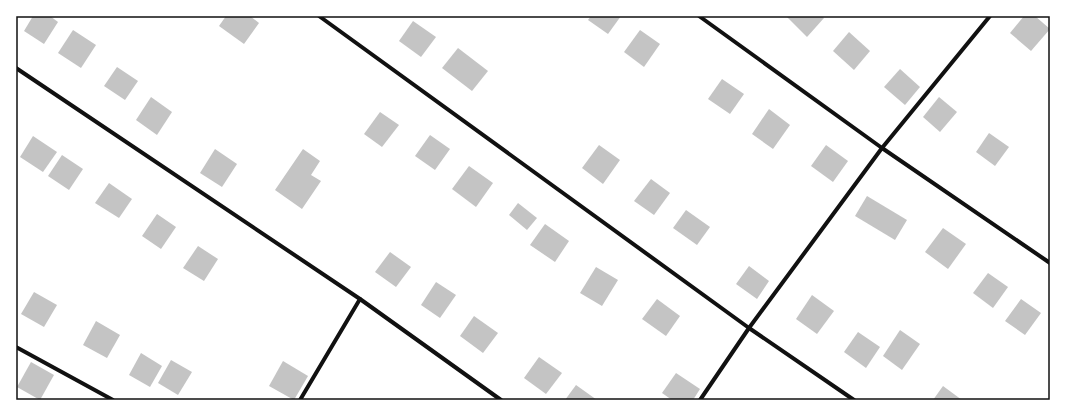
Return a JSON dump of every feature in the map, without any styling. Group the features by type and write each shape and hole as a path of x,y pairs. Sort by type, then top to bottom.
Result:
{"street":[{"path":"319,16 750,328 854,400"},
{"path":"699,16 882,148 1050,263"},
{"path":"700,400 750,328 882,148 990,16"},
{"path":"16,68 360,298 502,400"},
{"path":"300,400 360,298"},
{"path":"16,347 113,400"}],"building":[{"path":"33,16 50,16 58,22 44,44 24,31"},
{"path":"226,16 250,16 259,23 244,44 219,26"},
{"path":"591,16 621,16 608,34 588,20"},
{"path":"822,16 824,18 807,37 787,17"},
{"path":"1024,16 1035,16 1050,29 1031,51 1010,33"},
{"path":"413,21 436,37 421,57 399,41"},
{"path":"73,30 96,45 81,68 58,53"},
{"path":"640,30 660,44 644,67 624,52"},
{"path":"849,32 870,51 854,70 833,51"},
{"path":"458,48 488,71 472,91 442,68"},
{"path":"117,67 138,81 125,100 104,86"},
{"path":"900,69 920,87 905,105 884,87"},
{"path":"722,79 744,94 730,114 708,99"},
{"path":"151,97 172,112 157,135 136,120"},
{"path":"939,97 957,112 940,132 923,117"},
{"path":"769,109 790,125 773,149 752,134"},
{"path":"380,112 399,125 382,147 364,134"},
{"path":"989,133 1009,147 995,166 976,152"},
{"path":"430,135 450,149 435,170 415,156"},
{"path":"33,136 57,152 43,172 20,157"},
{"path":"599,145 620,160 603,184 582,168"},
{"path":"826,145 848,161 833,182 811,166"},
{"path":"215,149 237,164 222,187 200,173"},
{"path":"303,149 320,161 311,175 321,181 302,209 275,190"},
{"path":"62,155 83,169 69,190 48,176"},
{"path":"469,166 493,183 476,207 452,189"},
{"path":"651,179 670,193 654,215 634,201"},
{"path":"109,183 132,199 119,218 95,203"},
{"path":"867,196 907,220 895,240 855,216"},
{"path":"518,203 537,218 527,230 509,215"},
{"path":"686,210 710,227 697,245 673,228"},
{"path":"157,214 176,227 161,249 142,236"},
{"path":"545,224 569,241 555,262 530,245"},
{"path":"943,228 966,244 948,269 925,252"},
{"path":"198,246 218,259 204,281 183,268"},
{"path":"390,252 411,267 396,287 375,272"},
{"path":"749,266 769,281 757,299 736,284"},
{"path":"596,267 618,280 602,306 580,293"},
{"path":"988,273 1008,287 993,308 973,293"},
{"path":"436,282 456,295 440,318 421,305"},
{"path":"34,292 57,305 44,327 21,314"},
{"path":"812,295 834,311 817,334 796,319"},
{"path":"657,299 680,316 666,336 642,319"},
{"path":"1021,299 1041,313 1025,335 1005,321"},
{"path":"474,316 498,333 483,353 460,336"},
{"path":"96,321 120,335 107,358 83,345"},
{"path":"900,330 920,344 902,370 883,356"},
{"path":"858,332 880,347 866,368 844,352"},
{"path":"141,353 162,366 150,387 129,375"},
{"path":"539,357 562,373 546,394 524,378"},
{"path":"171,360 192,372 178,395 158,383"},
{"path":"283,361 308,376 294,400 269,386"},
{"path":"31,362 54,375 40,400 17,387"},
{"path":"676,373 700,389 693,400 672,400 662,393"},
{"path":"576,385 597,400 565,400"},
{"path":"943,386 962,400 933,400"}]}
